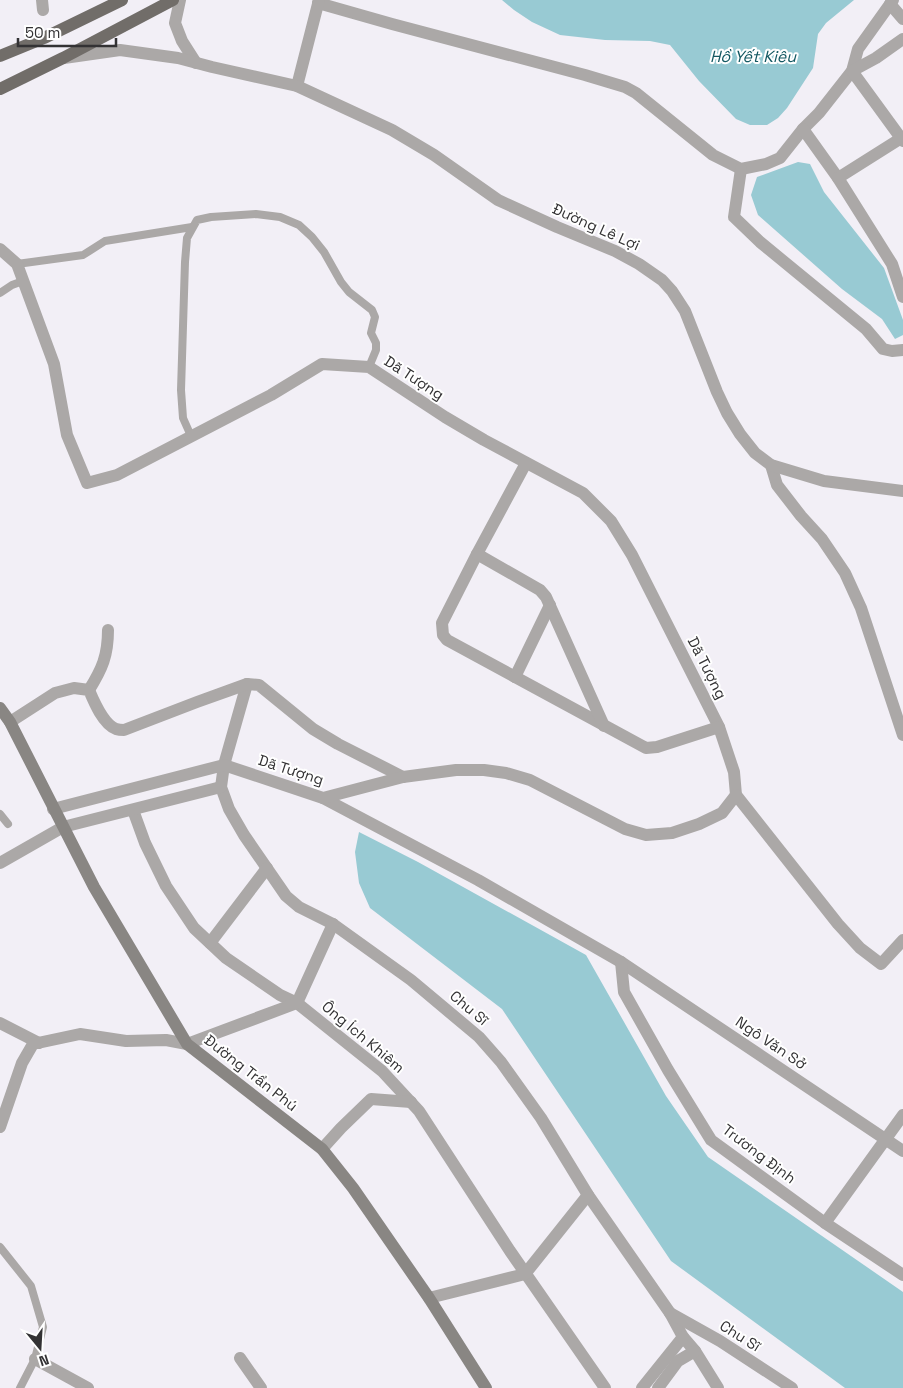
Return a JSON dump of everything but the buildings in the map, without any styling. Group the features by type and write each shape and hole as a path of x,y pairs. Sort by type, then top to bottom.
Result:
{"main road":[{"path":"0,56 44,38 122,0"},
{"path":"0,90 174,0"},
{"name":"Đường Trần Phú","path":"0,708 10,722 94,887 187,1044 322,1149 353,1188 429,1298 486,1388"}],"street":[{"path":"180,0 174,24 196,63"},
{"path":"297,86 319,2 401,27 626,87 713,155 741,169 766,164 780,158 852,71 858,49 891,2 903,19"},
{"path":"852,71 876,58 903,39"},
{"name":"Đường Lê Lợi","path":"63,58 120,50 178,58 297,86 392,130 434,155 498,200 549,224 615,251 639,264 662,280 685,311 727,413 755,453 771,465 824,481 903,491"},
{"path":"838,178 902,138 852,71"},
{"path":"803,129 898,262 903,297"},
{"path":"741,169 734,217 760,242 866,329 883,349 892,352 903,350"},
{"name":"Dã Tượng","path":"0,249 17,264 23,280 54,364 67,435 87,483 117,475 271,395 322,364 369,367 484,440 583,493 611,520 632,555 719,727 734,772 736,795 722,813 699,824 672,833 646,835 625,829 530,780 506,772 456,770 403,777 324,798 224,765"},
{"path":"526,463 442,624 443,635 447,640 646,748 719,727"},
{"path":"771,465 777,485 822,539 845,573 861,608 903,735"},
{"path":"477,554 540,590 550,605 604,726"},
{"path":"515,677 550,605"},
{"path":"89,690 105,659 108,646 108,630"},
{"path":"89,690 101,715 115,729 124,730 247,684 259,685 313,729 403,777"},
{"name":"Chu Sĩ","path":"247,684 224,765 222,787 236,824 286,896 299,907 333,924 411,980 479,1037 501,1062 541,1118 588,1195 670,1313 718,1388"},
{"path":"10,722 55,693 74,688 89,690"},
{"path":"53,809 224,765"},
{"path":"0,863 63,828 222,787"},
{"path":"736,795 838,924 860,948 881,964 903,940"},
{"name":"Ngô Văn Sở","path":"324,798 478,880 621,962 903,1150"},
{"name":"Ông Ích Khiêm","path":"132,810 145,843 166,886 194,928 226,958 280,995 298,1003 382,1071 419,1111 525,1274 604,1388"},
{"path":"210,943 267,868"},
{"path":"0,1127 3,1108 22,1063 33,1044 80,1034 126,1041 166,1040 187,1044 298,1003 333,924"},
{"name":"Trương Định","path":"621,962 624,992 668,1070 711,1140 825,1223 903,1275"},
{"path":"0,1023 39,1043"},
{"path":"322,1149 371,1099 411,1102"},
{"path":"825,1223 903,1114"},
{"path":"429,1298 525,1274 588,1195"},
{"name":"Chu Sĩ","path":"670,1313 720,1341 792,1388"},
{"path":"642,1388 683,1336"},
{"path":"658,1388 678,1361 695,1351"},
{"path":"240,1358 261,1388"},
{"path":"35,1359 88,1388"}],"lane":[{"path":"191,436 183,418 181,390 187,238 197,220 211,217 256,214 280,217 299,225 324,252 341,282 372,310 375,317 371,333 376,343 376,350 369,367"},
{"path":"17,264 82,255 104,241 192,227"},
{"path":"0,293 23,280"},
{"path":"0,814 8,824"},
{"path":"0,1247 31,1286 43,1327 35,1359 20,1388"}],"water":[{"name":"Hồ Yết Kiêu","path":"502,0 854,0 826,23 818,34 813,68 787,108 778,118 767,125 750,125 736,119 699,81 670,45 650,41 605,40 560,35 532,22"},
{"path":"798,162 810,164 824,192 884,268 903,320 903,335 895,339 882,319 842,289 758,215 751,195 757,177"},
{"path":"359,832 418,862 586,955 666,1096 708,1157 903,1292 903,1388 845,1388 671,1261 502,1009 370,908 359,883 355,852"}]}
